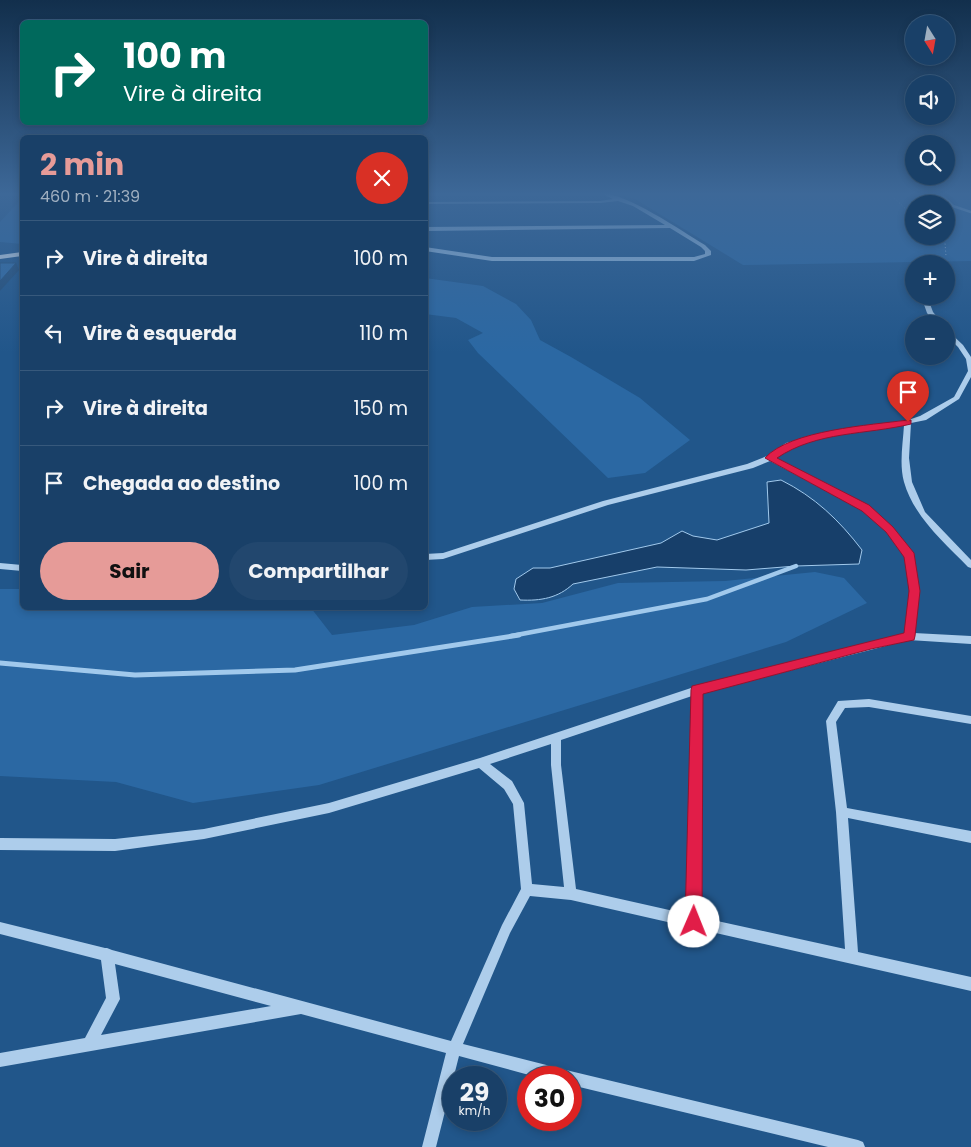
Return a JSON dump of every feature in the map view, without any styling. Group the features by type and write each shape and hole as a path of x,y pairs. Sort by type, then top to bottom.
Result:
{"main road":[{"path":"0,251 20,249"},
{"path":"0,257 20,254"}],"street":[{"path":"428,249 492,259 694,259 708,255 708,251 704,247"},
{"path":"428,557 443,556 606,502 736,470 770,458 789,446 824,435 923,418 957,398 971,371 969,359 955,340"},
{"path":"908,422 905,458 908,482 922,514 971,565"},
{"path":"770,458 865,508 889,529 910,556 915,591 909,636"},
{"path":"0,566 20,568"},
{"path":"0,844 116,846 204,834 328,808 480,763 697,690 871,644 909,636 971,640"},
{"path":"694,922 697,690"},
{"path":"852,957 842,812 831,721 842,704 868,703 971,720"},
{"path":"556,738 556,765 571,894"},
{"path":"429,1147 454,1050 506,929 527,890 518,803 508,785 480,763"},
{"path":"842,812 971,837"},
{"path":"527,890 571,894 971,984"},
{"path":"0,928 107,954 305,1007 454,1050 521,1066"},
{"path":"89,1044 113,999 107,954"},
{"path":"0,1060 305,1007"},
{"path":"582,1081 858,1147"}],"shaded area":[{"path":"713,247 971,247 971,261 955,261 955,255 905,255 905,262 743,265"},
{"path":"428,278 483,286 516,304 531,320 540,340 640,398 690,440 645,473 608,478 478,353 468,340 483,333 456,318 428,314"},
{"path":"781,480 816,502 844,529 862,550 859,564 746,570 657,567 573,584 561,593 549,598 535,600 520,600 514,589 516,579 533,568 550,568 661,543 682,531 693,536 717,540 769,523 767,482"},
{"path":"815,572 844,578 867,603 786,642 319,785 193,803 116,782 0,776 0,589 20,589 20,610 313,610 332,635 414,625 472,607 542,603 618,583 725,581"}],"building":[{"path":"0,263 16,263 0,281"}],"waterway":[{"path":"511,636 707,599 796,566"},
{"path":"0,663 135,675 295,670 519,635"}],"route":[{"path":"694,922 697,690 871,644 909,636 915,591 910,556 889,529 865,508 770,458 789,446 824,435 908,422"}]}
